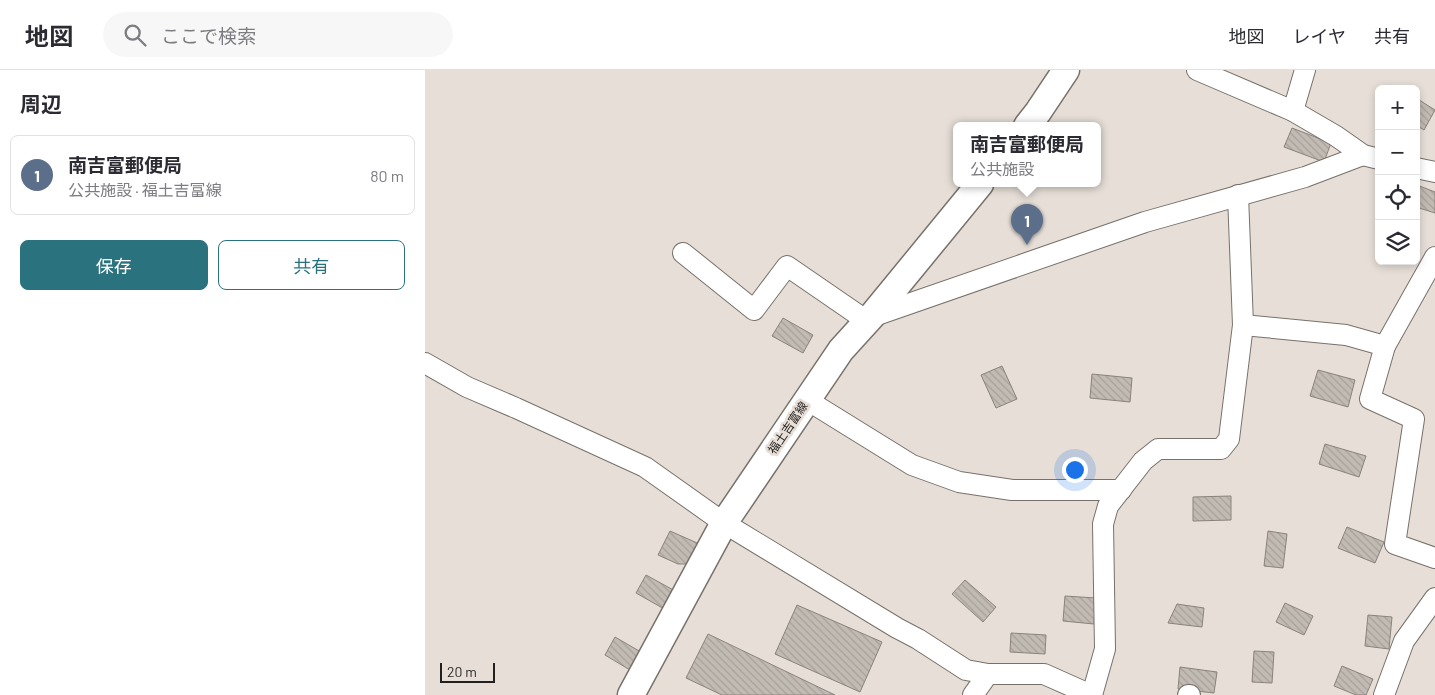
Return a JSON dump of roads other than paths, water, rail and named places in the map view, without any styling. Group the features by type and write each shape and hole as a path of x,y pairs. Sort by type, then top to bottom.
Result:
{"main road":[{"path":"1030,122 1066,70"},
{"name":"福土吉富線","path":"631,695 723,523 841,350 869,319 978,187"}],"street":[{"path":"1197,70 1293,111 1371,157"},
{"path":"1293,111 1305,70"},
{"path":"683,253 754,310 787,266 869,319 1145,222 1371,157"},
{"path":"1420,169 1435,172"},
{"path":"425,363 467,387 645,467 723,523 918,639 966,670 988,674 1044,674 1091,695 1105,649 1103,524 1108,506 1143,460 1158,448 1221,449 1229,439 1243,325 1238,196"},
{"path":"1435,257 1385,346 1370,399 1414,419 1395,544 1435,558"},
{"path":"1243,325 1346,335 1385,346"},
{"path":"807,400 912,465 959,482 1012,490 1121,490"},
{"path":"1384,695 1403,642 1435,598"},
{"path":"973,695 988,674"}],"place":[{"name":"南吉富郵便局","path":"1027,245"}]}
